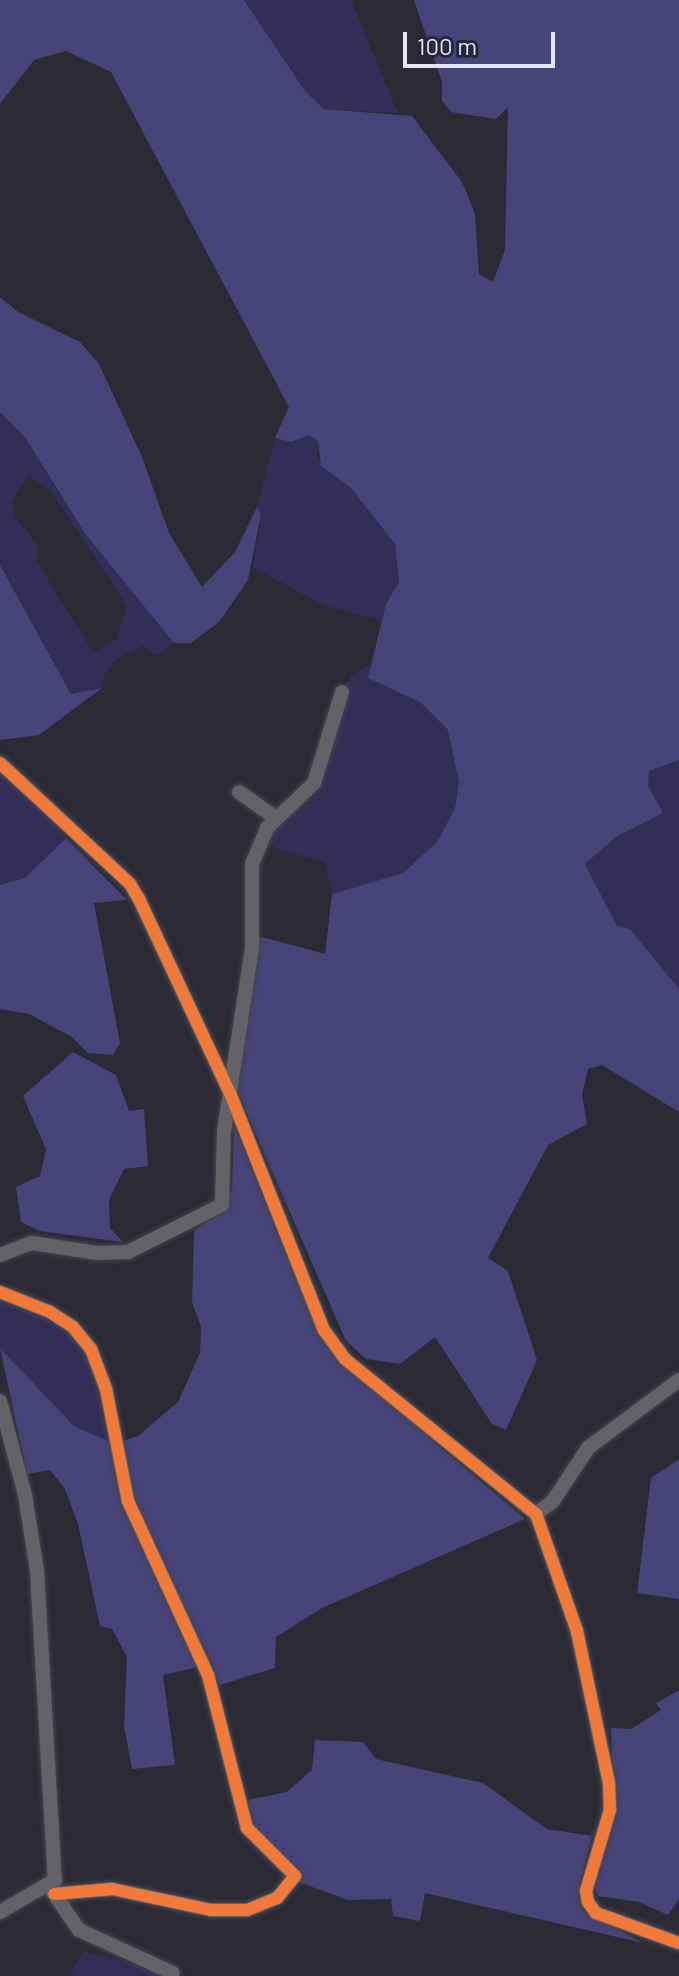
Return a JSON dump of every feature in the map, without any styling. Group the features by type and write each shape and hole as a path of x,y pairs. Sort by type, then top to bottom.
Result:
{"street":[{"path":"0,1255 32,1243 97,1253 128,1252 217,1210 225,1197 230,1093 252,947 252,864 276,818 314,783 342,692"},
{"path":"0,763 130,884 230,1093 324,1330 345,1359 536,1514 577,1631 609,1783 610,1810 586,1891 588,1902 596,1913 679,1943"},
{"path":"239,792 276,818"},
{"path":"0,1292 50,1312 91,1349 106,1389 128,1501 208,1675 247,1828 295,1876 277,1898 247,1910 211,1910 112,1889 52,1890 0,1912"},
{"path":"536,1514 553,1501 588,1448 679,1380"},
{"path":"0,1401 25,1495 37,1571 55,1880 52,1890"},
{"path":"52,1890 79,1930 173,1973"}],"shaded area":[{"path":"0,0 244,0 305,91 324,109 412,116 462,182 475,214 479,274 493,282 505,250 508,107 496,119 451,112 442,101 442,82 414,0 679,0 679,760 649,771 648,786 663,813 617,836 585,864 617,926 630,929 679,989 679,1112 602,1065 588,1069 582,1095 587,1124 548,1145 488,1258 508,1271 537,1360 506,1430 492,1424 435,1337 400,1364 366,1359 346,1341 234,1084 255,935 325,954 332,894 403,873 437,842 455,808 459,782 448,730 420,702 368,678 386,604 399,582 395,544 351,488 321,466 318,441 309,435 291,442 275,438 289,407 111,72 66,51 34,60 0,104"},
{"path":"244,0 351,0 398,113 325,109 305,91"},
{"path":"0,297 18,312 80,342 99,364 142,457 169,533 202,587 235,552 257,507 261,514 248,580 219,622 191,643 174,643 86,535 25,437 0,412"},
{"path":"0,412 25,437 86,536 174,643 157,656 143,646 116,659 105,674 102,688 72,695 0,565","holes":["28,475 50,490 127,606 117,639 94,654 37,562 38,545 15,517 12,502"]},
{"path":"309,435 318,441 318,459 351,488 395,544 399,582 382,621 323,605 253,567 261,515 257,507 275,438 291,442"},
{"path":"0,565 71,694 102,688 39,735 0,740"},
{"path":"371,664 369,678 420,702 448,730 459,782 455,808 437,842 402,873 332,894 325,863 263,844 310,792 338,701 351,676"},
{"path":"679,760 679,989 630,929 617,926 585,864 617,836 663,813 647,786 649,770"},
{"path":"0,771 66,838 25,878 0,885"},
{"path":"66,838 127,900 94,903 120,1043 113,1055 88,1053 72,1037 29,1014 0,1009 0,885 25,878"},
{"path":"73,1052 116,1075 129,1111 144,1109 148,1166 124,1169 109,1200 110,1228 123,1242 39,1231 21,1222 16,1187 40,1176 46,1149 23,1096"},
{"path":"234,1125 320,1334 434,1442 525,1519 322,1608 276,1637 275,1668 220,1685 212,1664 163,1675 175,1765 132,1769 124,1726 127,1657 112,1629 100,1626 78,1524 65,1489 50,1470 27,1474 0,1348 74,1426 115,1444 138,1436 178,1402 200,1353 201,1327 192,1302 194,1231 219,1212 232,1190"},
{"path":"0,1288 94,1348 115,1444 74,1426 0,1348"},
{"path":"679,1459 679,1599 637,1593 651,1478"},
{"path":"679,1690 679,1899 668,1915 639,1902 598,1896 594,1881 613,1782 611,1728 631,1729 661,1710 656,1703"},
{"path":"315,1740 363,1742 376,1759 483,1783 547,1829 592,1836 579,1887 583,1910 643,1943 425,1893 420,1921 393,1916 391,1899 348,1900 290,1879 254,1826 248,1800 287,1792 312,1770"},
{"path":"83,1951 140,1965 165,1976 70,1976"}],"cycle path":[{"path":"0,763 130,884 139,899 230,1093 324,1330 345,1359 536,1514 577,1631 609,1783 610,1810 586,1891 588,1902 596,1913 679,1943"},
{"path":"0,1292 50,1312 73,1327 91,1349 106,1389 128,1501 208,1675 247,1828 295,1876 277,1898 247,1910 211,1910 112,1889 54,1894"}]}
